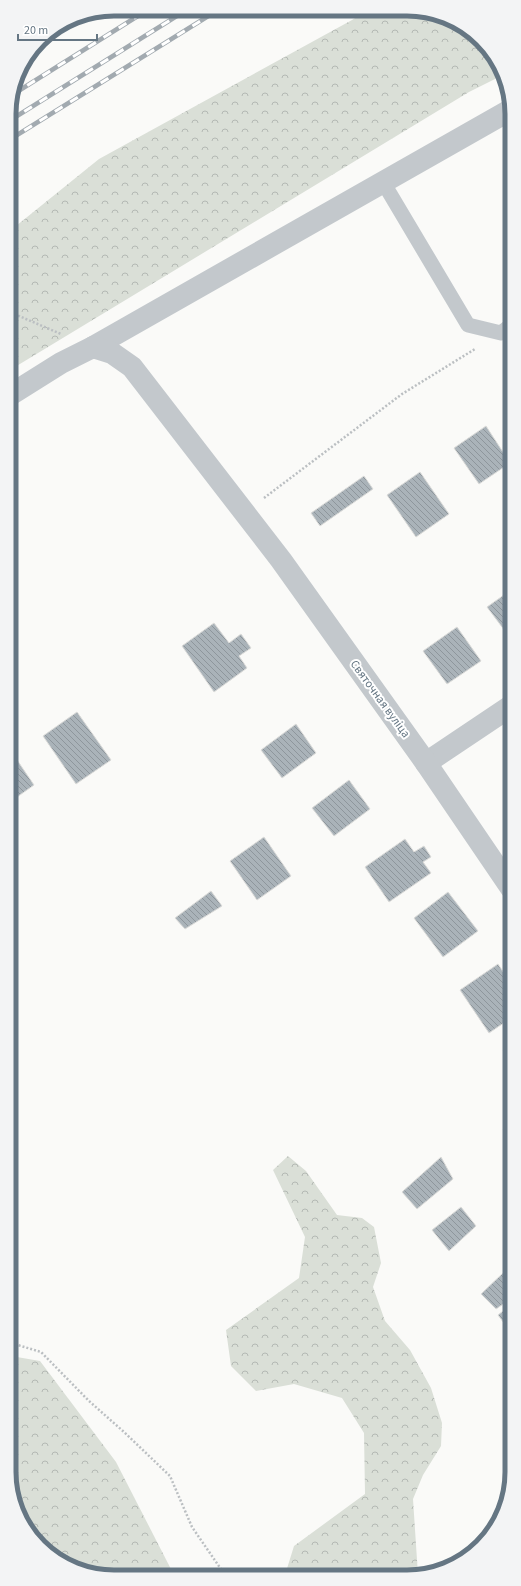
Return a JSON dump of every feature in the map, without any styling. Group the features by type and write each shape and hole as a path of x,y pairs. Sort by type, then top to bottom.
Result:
{"street":[{"path":"16,392 60,363 93,347 505,113"},
{"name":"Святочная вуліца","path":"93,347 112,353 132,367 286,566 426,763 505,879"},
{"path":"426,763 505,710"}],"lane":[{"path":"383,182 468,325 505,329"}],"path":[{"path":"16,316 93,347"},
{"path":"244,513 402,394 505,330"},
{"path":"16,1344 41,1352 88,1401 124,1432 170,1476 192,1527 222,1570"}],"green space":[{"path":"358,16 407,16 426,18 445,23 467,36 485,54 498,78 469,92 16,366 16,226 99,159"},
{"path":"288,1156 306,1171 337,1215 362,1218 374,1227 381,1263 373,1287 385,1321 410,1350 431,1388 442,1423 441,1446 423,1475 413,1499 418,1569 287,1570 294,1546 365,1494 364,1433 342,1398 294,1384 256,1391 231,1366 226,1330 299,1278 305,1237 273,1170"},
{"path":"16,1357 40,1361 116,1462 171,1570 107,1570 88,1567 76,1563 54,1550 36,1532 21,1504 17,1485"}],"building":[{"path":"486,426 505,455 505,466 479,484 454,448"},
{"path":"420,472 449,514 416,537 387,495"},
{"path":"364,476 373,489 320,526 311,513"},
{"path":"505,594 505,631 487,607"},
{"path":"214,623 229,643 241,634 251,648 239,656 247,668 214,692 182,646"},
{"path":"457,627 481,661 447,684 423,651"},
{"path":"77,712 111,760 76,784 43,736"},
{"path":"296,724 316,753 282,778 261,750"},
{"path":"16,758 34,785 16,798"},
{"path":"349,780 370,809 334,836 312,808"},
{"path":"264,837 291,876 257,900 230,861"},
{"path":"405,839 414,852 424,846 431,857 423,862 431,873 389,902 365,867"},
{"path":"211,891 222,906 185,929 175,918"},
{"path":"448,892 478,931 443,957 414,918"},
{"path":"498,964 505,975 505,1022 489,1033 460,990"},
{"path":"441,1157 453,1179 417,1209 402,1192"},
{"path":"461,1207 476,1226 449,1251 432,1230"},
{"path":"503,1273 505,1275 505,1303 496,1309 481,1294"},
{"path":"505,1310 505,1324 498,1315"}],"railway":[{"path":"19,91 138,16"},
{"path":"16,117 177,16"},
{"path":"16,136 208,16"}]}
